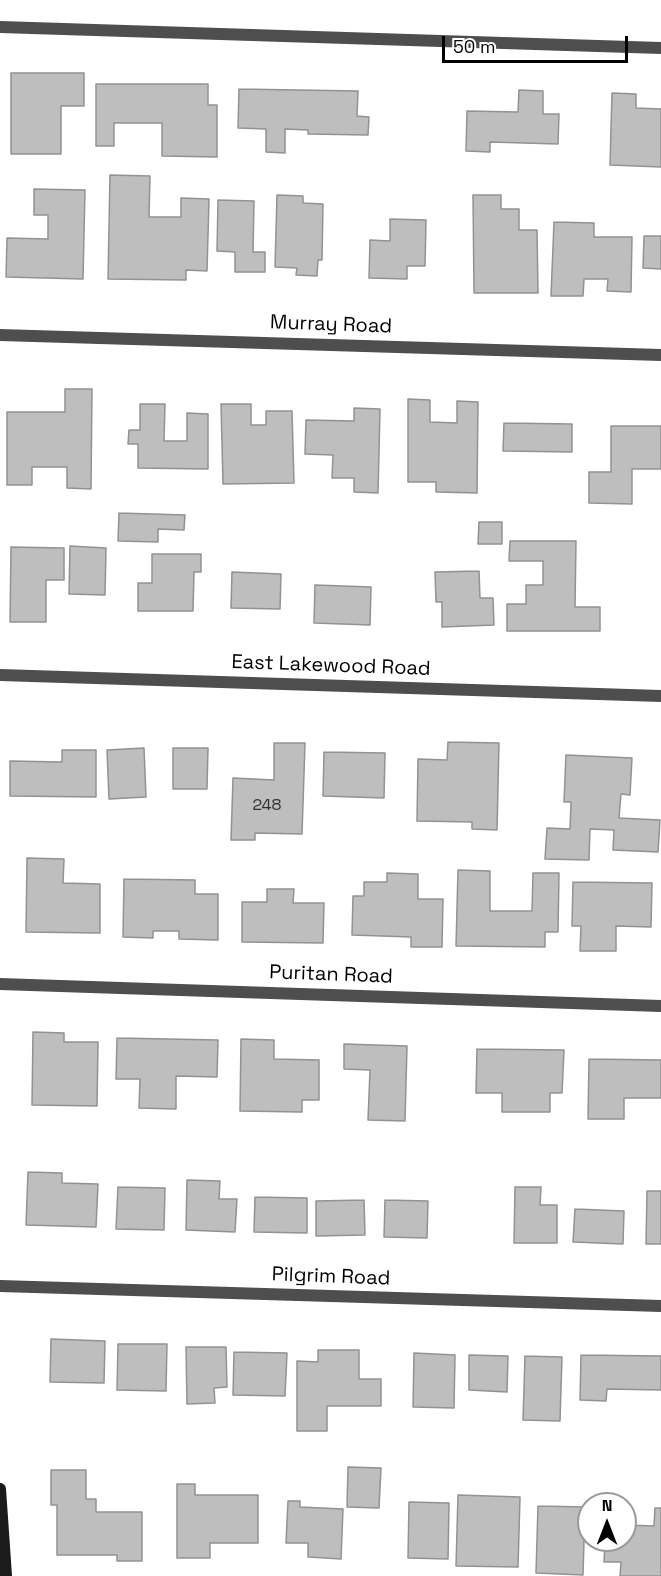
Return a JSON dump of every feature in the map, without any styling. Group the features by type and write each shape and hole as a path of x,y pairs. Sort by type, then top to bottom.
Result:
{"street":[{"path":"0,27 661,48"},
{"name":"Murray Road","path":"0,334 661,355"},
{"name":"East Lakewood Road","path":"0,675 661,696"},
{"name":"Puritan Road","path":"0,984 661,1006"},
{"name":"Pilgrim Road","path":"0,1286 661,1306"},
{"path":"0,1490 6,1576"}],"building":[{"path":"11,73 84,73 84,106 61,106 61,154 11,154"},
{"path":"96,84 208,84 208,105 217,105 217,157 162,156 162,123 114,123 114,146 96,146"},
{"path":"239,89 358,91 357,116 369,117 368,135 308,134 308,130 285,129 285,153 266,152 266,129 238,128"},
{"path":"519,90 543,91 543,114 559,114 558,144 490,142 490,152 466,151 467,111 518,112"},
{"path":"612,93 636,94 636,108 661,109 661,167 610,165"},
{"path":"110,175 150,176 149,217 181,217 181,198 209,199 207,271 186,270 186,280 108,279"},
{"path":"34,189 85,190 83,279 6,277 7,238 48,239 48,215 34,215"},
{"path":"277,195 303,196 303,203 323,204 322,260 318,260 317,276 296,275 297,268 275,267"},
{"path":"473,195 501,195 501,209 519,209 519,230 537,230 538,293 474,293"},
{"path":"218,200 254,201 253,252 265,252 265,272 235,272 235,252 217,251"},
{"path":"390,219 426,220 425,266 407,266 407,279 369,278 370,240 390,241"},
{"path":"554,222 594,223 594,237 632,237 631,292 607,291 608,279 584,279 583,296 551,296"},
{"path":"644,236 661,236 661,269 643,268"},
{"path":"65,389 92,389 91,489 67,488 67,467 32,467 32,485 7,485 7,412 65,412"},
{"path":"408,399 430,400 430,422 457,423 457,401 478,402 477,493 436,492 436,482 408,482"},
{"path":"140,404 165,404 164,441 187,441 187,413 208,414 208,469 138,468 138,444 128,444 129,430 140,430"},
{"path":"221,404 251,404 251,425 266,425 266,411 292,411 294,483 223,484"},
{"path":"354,408 380,409 378,493 354,492 354,478 332,478 333,455 305,454 306,420 354,421"},
{"path":"504,423 572,424 572,452 503,451"},
{"path":"611,426 661,426 661,469 632,469 632,504 589,503 589,472 611,472"},
{"path":"119,513 185,515 184,530 158,529 158,542 118,541"},
{"path":"479,522 502,522 502,544 478,544"},
{"path":"510,541 576,541 575,607 600,607 600,631 507,631 507,604 526,604 526,585 543,585 543,561 509,561"},
{"path":"70,546 106,548 105,595 69,594"},
{"path":"11,547 64,548 64,580 46,580 46,622 10,622"},
{"path":"152,554 201,554 201,572 194,572 193,611 138,611 138,583 152,583"},
{"path":"479,571 480,598 493,598 494,625 442,627 442,602 436,602 435,572"},
{"path":"232,572 281,574 280,609 231,608"},
{"path":"315,585 371,587 370,625 314,623"},
{"path":"448,742 499,743 497,830 472,829 472,822 417,821 418,759 447,760"},
{"path":"274,743 305,743 302,834 255,833 255,840 231,840 233,778 274,780"},
{"path":"144,748 146,797 109,799 107,750"},
{"path":"173,748 208,748 207,789 173,789"},
{"path":"62,750 96,750 96,797 10,796 10,761 62,762"},
{"path":"324,752 385,753 384,798 323,796"},
{"path":"566,755 632,758 630,795 621,794 619,818 660,820 658,852 613,850 614,830 590,829 589,860 545,859 547,828 570,829 571,802 564,802"},
{"path":"27,858 64,859 63,883 100,884 100,933 26,932"},
{"path":"458,870 490,871 490,911 532,911 533,873 559,873 558,932 545,932 545,947 456,946"},
{"path":"387,873 418,874 418,899 443,899 442,947 411,947 411,937 352,935 353,896 364,896 364,882 387,882"},
{"path":"124,879 195,880 195,894 218,894 218,940 179,939 179,931 153,931 153,938 123,937"},
{"path":"573,882 652,883 651,927 616,926 616,951 580,951 581,926 572,926"},
{"path":"267,889 294,889 293,903 324,903 323,943 242,942 242,902 267,902"},
{"path":"33,1032 64,1033 64,1042 98,1042 97,1106 32,1105"},
{"path":"117,1038 218,1040 217,1077 176,1076 176,1109 139,1108 140,1079 116,1079"},
{"path":"241,1039 274,1040 274,1059 319,1060 319,1100 302,1100 302,1112 240,1111"},
{"path":"344,1044 407,1046 405,1121 368,1120 370,1070 344,1069"},
{"path":"477,1049 564,1050 562,1093 550,1093 550,1112 502,1112 502,1093 476,1093"},
{"path":"589,1059 661,1060 661,1098 624,1098 624,1119 588,1119"},
{"path":"28,1172 62,1173 62,1183 98,1184 96,1227 26,1225"},
{"path":"187,1180 220,1181 219,1199 237,1199 235,1232 186,1230"},
{"path":"118,1187 165,1188 164,1230 116,1229"},
{"path":"515,1187 541,1187 540,1205 557,1205 557,1243 514,1243"},
{"path":"647,1191 661,1191 661,1244 646,1244"},
{"path":"255,1197 307,1198 307,1233 254,1232"},
{"path":"364,1200 365,1235 316,1236 316,1201"},
{"path":"385,1200 428,1201 427,1238 384,1237"},
{"path":"575,1209 624,1211 623,1244 573,1242"},
{"path":"51,1339 105,1341 104,1383 50,1382"},
{"path":"118,1344 167,1344 166,1391 117,1390"},
{"path":"186,1347 226,1347 227,1387 214,1388 215,1403 187,1404"},
{"path":"318,1350 359,1350 359,1379 381,1379 381,1406 327,1406 327,1431 297,1431 297,1361 318,1362"},
{"path":"234,1352 287,1353 285,1396 233,1395"},
{"path":"414,1353 455,1355 454,1408 413,1407"},
{"path":"469,1355 508,1356 507,1392 469,1390"},
{"path":"581,1355 661,1356 661,1390 607,1389 606,1401 580,1400"},
{"path":"525,1356 562,1357 560,1421 523,1420"},
{"path":"348,1467 381,1468 379,1508 347,1507"},
{"path":"51,1470 86,1470 86,1499 96,1499 96,1512 142,1512 142,1561 117,1561 117,1555 57,1555 57,1505 51,1505"},
{"path":"177,1484 195,1484 195,1495 258,1495 258,1543 210,1543 210,1558 177,1558"},
{"path":"458,1495 520,1497 518,1567 456,1566"},
{"path":"288,1501 300,1501 300,1507 343,1509 341,1559 308,1557 308,1543 286,1543"},
{"path":"409,1502 449,1503 448,1559 408,1558"},
{"path":"538,1506 577,1507 577,1552 584,1552 583,1575 536,1573"},
{"path":"655,1508 661,1508 661,1576 620,1576 621,1562 604,1562 604,1552 637,1552 637,1525 654,1526"}]}
